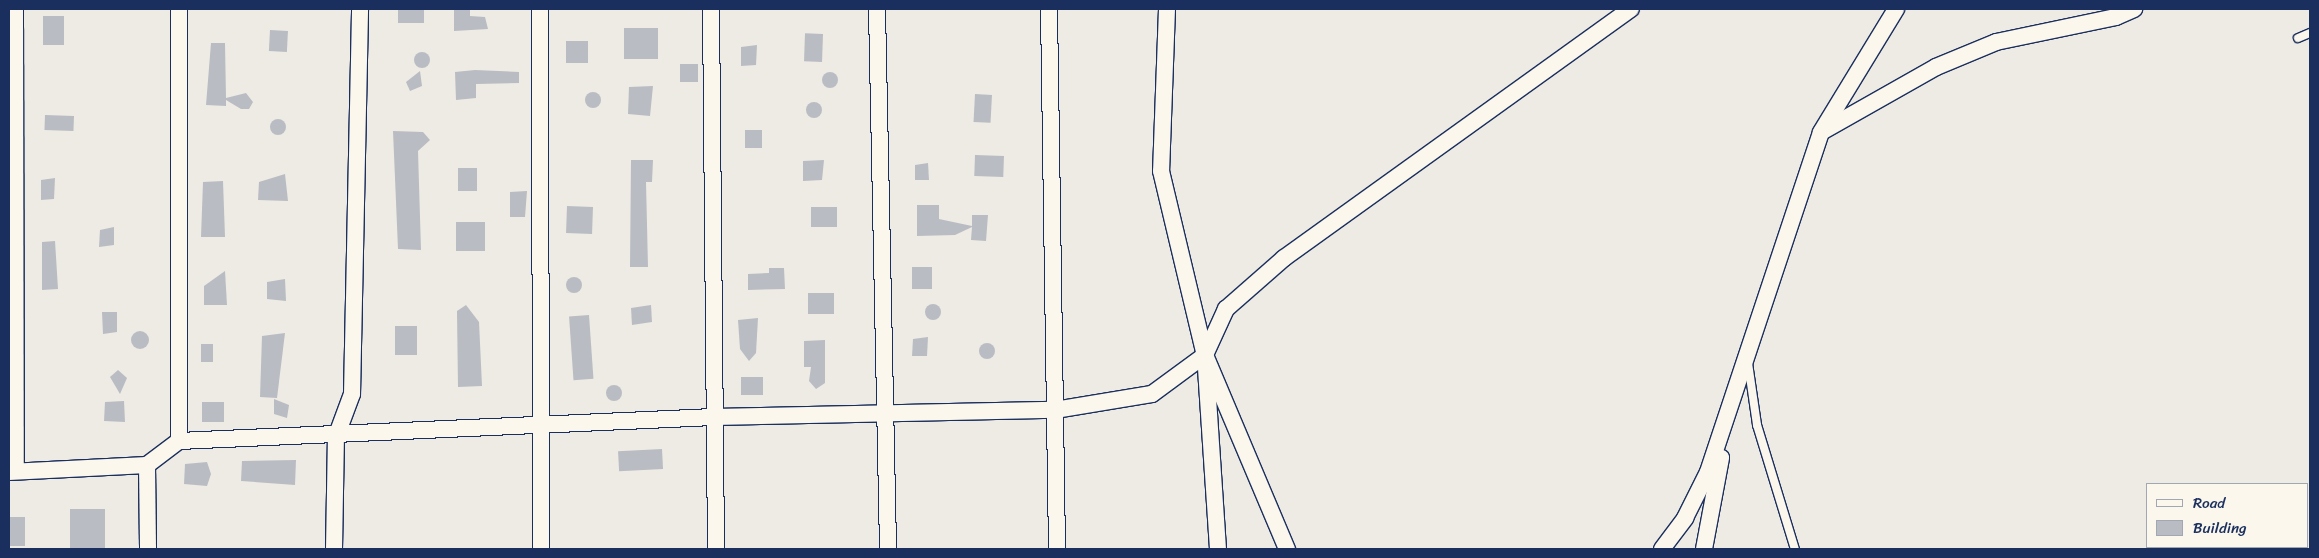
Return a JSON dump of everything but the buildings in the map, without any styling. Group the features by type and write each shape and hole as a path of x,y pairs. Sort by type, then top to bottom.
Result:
{"street":[{"path":"16,9 12,471 147,465 179,441 336,437 714,417 1055,410 1152,394 1205,355"},
{"path":"178,9 175,256 179,441"},
{"path":"334,549 336,437 352,394 360,9"},
{"path":"540,9 541,549"},
{"path":"711,9 716,549"},
{"path":"877,9 888,549"},
{"path":"1049,9 1057,549"},
{"path":"1167,9 1161,171 1205,355 1287,549"},
{"path":"1218,549 1205,355 1226,309 1284,258 1631,9"},
{"path":"1662,549 1685,518 1708,472 1821,132 1896,9"},
{"path":"1821,132 1936,67 1996,42 2134,9"},
{"path":"1704,549 1730,410"},
{"path":"147,465 148,549"}],"lane":[{"path":"2298,38 2310,33"},
{"path":"1747,354 1757,424 1795,549"}]}
